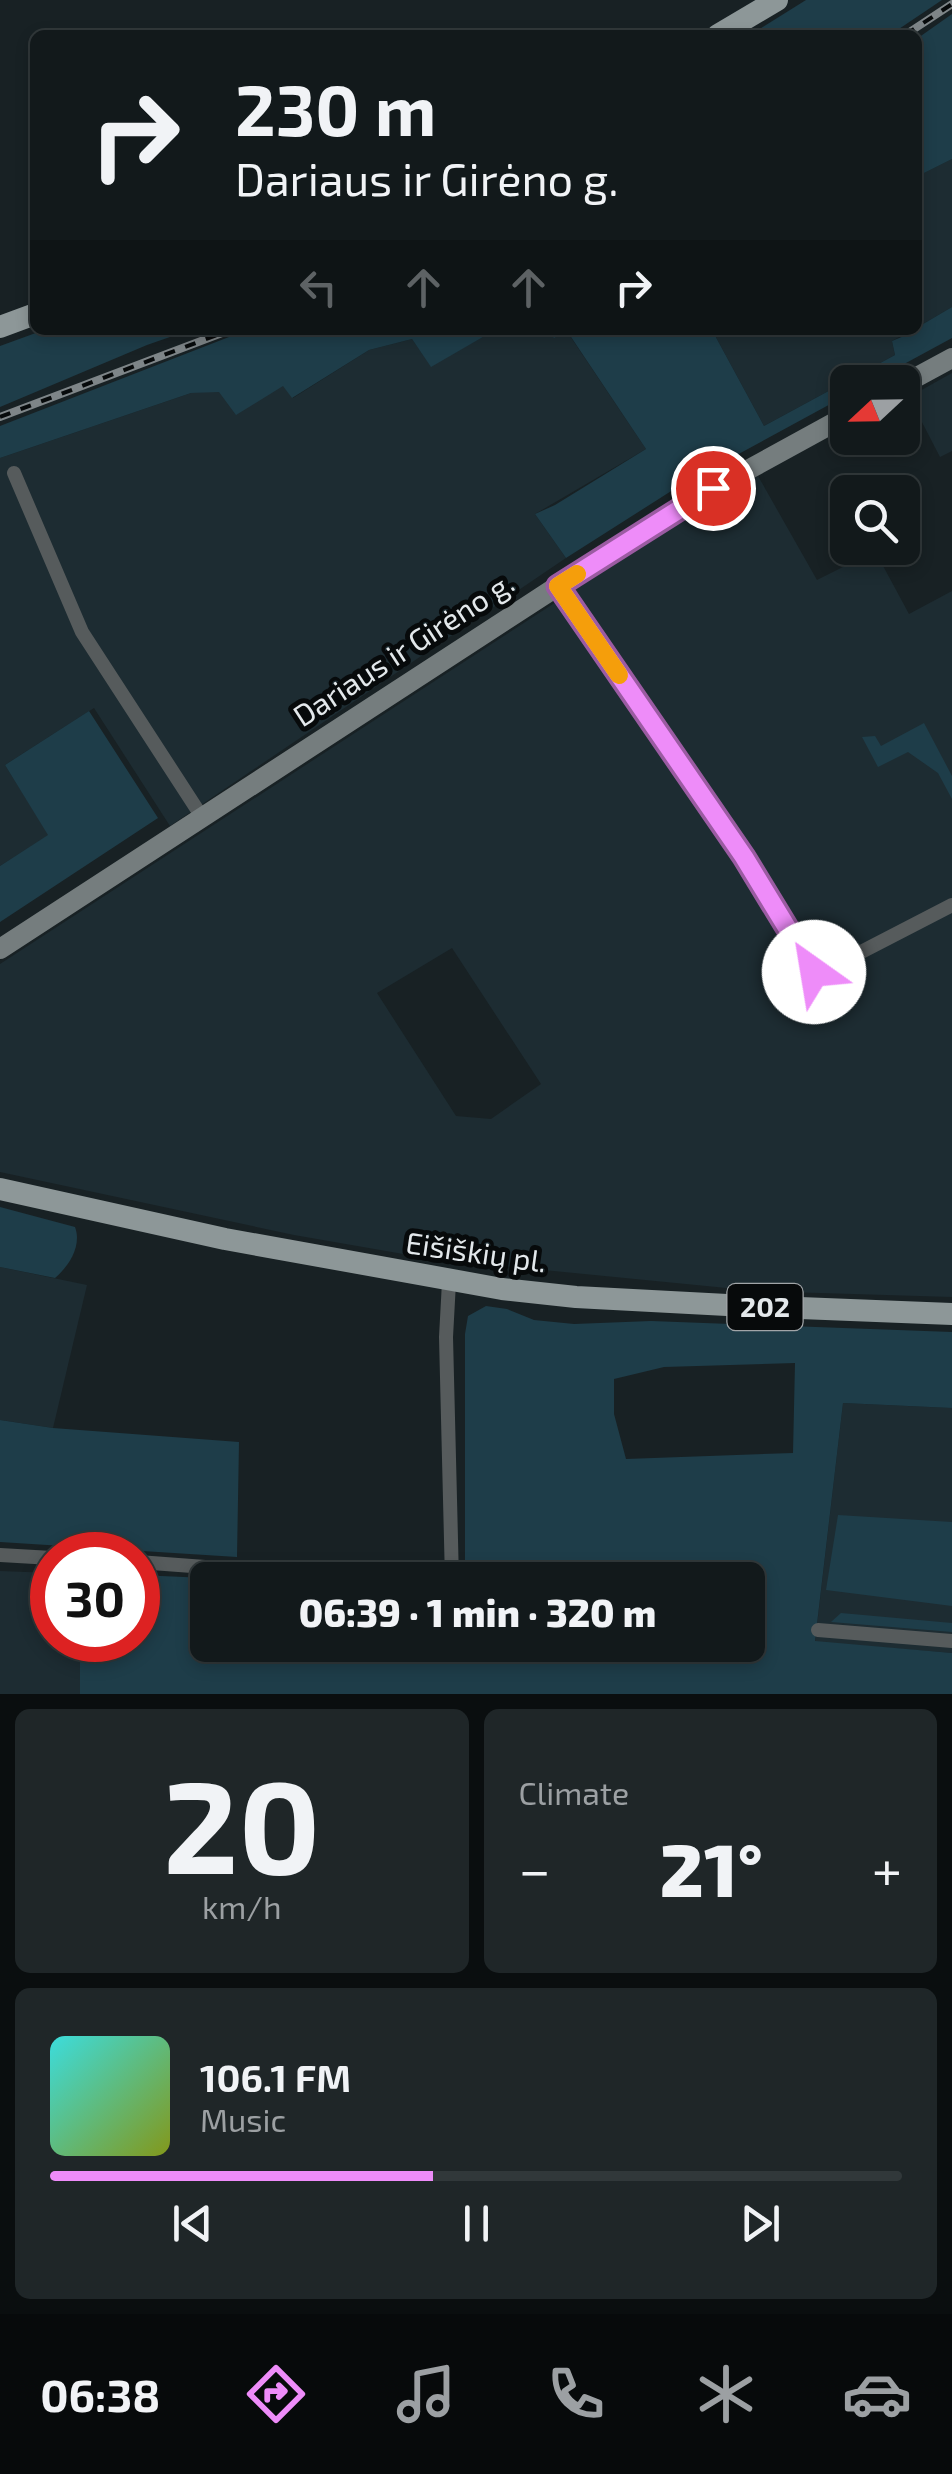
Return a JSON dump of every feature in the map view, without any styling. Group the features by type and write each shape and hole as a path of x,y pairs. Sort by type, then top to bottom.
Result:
{"main road":[{"path":"726,30 777,0"},
{"path":"0,327 30,316"},
{"path":"920,375 952,358"},
{"name":"Dariaus ir Girėno g.","path":"0,948 713,488 830,425"},
{"name":"Eišiškių pl.","path":"0,1189 225,1239 449,1282 576,1297 952,1314"}],"street":[{"path":"14,473 82,632 202,817"},
{"path":"558,586 744,857 814,972 952,905"},
{"path":"449,1282 446,1337 452,1562"},
{"path":"0,1555 30,1557"},
{"path":"160,1564 190,1566"},
{"path":"818,1630 952,1641"}],"shaded area":[{"path":"806,0 942,0 897,30 758,30"},
{"path":"952,14 952,159 922,174 922,35"},
{"path":"952,159 952,307 922,325 922,174"},
{"path":"952,307 952,338 902,365 877,365 895,355 892,341 906,335 922,335 922,325"},
{"path":"30,335 176,335 0,407 0,346"},
{"path":"234,335 486,335 431,367 412,339 369,350 292,398 283,386 236,415 219,392 191,393 0,458 0,426"},
{"path":"486,335 569,335 646,449 535,514 566,558 170,826 94,708 5,765 49,835 0,866 0,458 191,393 283,385 293,398 369,350 412,339 431,366"},
{"path":"570,335 715,335 764,426 830,390 830,404 676,488 566,558 535,514 646,449"},
{"path":"715,335 903,335 892,341 895,355 877,365 830,365 830,390 764,426"},
{"path":"952,373 952,451 940,457 920,418 920,391"},
{"path":"758,476 817,580 847,565 883,565 909,614 952,591 952,1297 757,1291 432,1259 294,1235 0,1172 0,964 679,522","holes":["452,948 541,1084 491,1119 456,1116 377,993"]},
{"path":"89,711 158,818 0,922 0,866 48,835 5,765"},
{"path":"924,723 952,776 952,799 938,773 908,752 878,767 862,737 875,736 881,746"},
{"path":"0,1207 75,1227 73,1255 55,1278 0,1267"},
{"path":"0,1267 87,1285 53,1428 0,1420"},
{"path":"486,1306 534,1320 574,1324 651,1321 952,1332 952,1408 843,1403 815,1641 952,1653 952,1694 80,1694 80,1662 160,1662 160,1576 190,1577 190,1662 765,1662 765,1562 465,1562 468,1316","holes":["795,1363 793,1453 626,1459 614,1414 614,1379 664,1367"]},
{"path":"843,1403 952,1408 952,1653 815,1642"},
{"path":"0,1420 53,1428 239,1442 237,1557 160,1552 160,1532 30,1532 30,1544 0,1542"},
{"path":"838,1515 952,1522 952,1606 826,1590"},
{"path":"0,1571 30,1572 30,1662 80,1662 80,1694 0,1694"},
{"path":"841,1613 952,1623 952,1632 831,1622"}],"railway":[{"path":"913,30 952,4"},
{"path":"0,417 217,335"}],"slow traffic":[{"path":"577,574 558,586 619,675"}],"route":[{"path":"713,488 558,586 744,857 814,972"}]}
